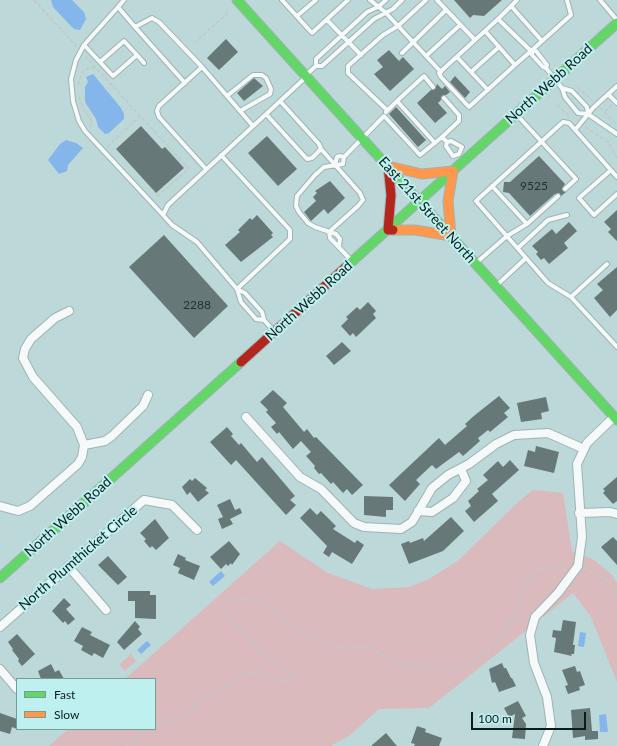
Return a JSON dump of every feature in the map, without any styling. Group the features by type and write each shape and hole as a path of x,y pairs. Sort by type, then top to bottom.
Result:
{"main road":[{"name":"East 21st Street North","path":"237,0 616,416"},
{"name":"North Webb Road","path":"0,578 453,171 461,157 516,114 617,23"},
{"path":"388,166 422,174 453,171 448,201 451,236 415,230 388,230 391,195 388,166"}],"street":[{"path":"0,506 7,510 18,511 30,506 78,464 82,457 84,445 77,427 33,377 23,358 25,349 31,339 55,318 69,311"},
{"path":"84,445 105,441 112,436 143,406 148,395"},
{"path":"543,746 551,726 547,697 534,663 530,635 535,617 558,593 578,566 582,537 579,512 577,464 587,443 616,416"},
{"path":"246,417 300,477 321,489 354,523 364,527 401,529 412,522 432,488 448,475 461,469 496,444 514,436 548,433 584,449"},
{"path":"418,511 432,512 453,498 466,481 461,469"},
{"name":"North Plumthicket Circle","path":"0,627 144,500 172,505 196,530"},
{"path":"579,512 610,512 617,514"},
{"path":"68,566 106,610"},
{"path":"0,669 16,688"}],"lane":[{"path":"124,0 84,45 81,52 71,79 73,101 79,121 85,131 172,225 197,242 237,289 244,293 262,312 264,320 274,332"},
{"path":"282,0 312,33 348,0"},
{"path":"297,16 316,0"},
{"path":"370,0 385,12 441,72 441,78 469,107 571,14 567,0"},
{"path":"163,215 168,205 316,66 316,59 367,12 378,7 386,0"},
{"path":"316,66 322,66 374,19 393,9 402,0"},
{"path":"387,110 348,73 348,66 384,34 398,26 426,0"},
{"path":"437,0 460,26 475,40"},
{"path":"508,0 542,41"},
{"path":"441,72 517,0"},
{"path":"600,0 617,20"},
{"path":"118,7 185,83"},
{"path":"402,53 446,10"},
{"path":"135,27 152,18 159,22 202,67 253,126"},
{"path":"498,19 531,51 532,55 555,78 562,88 565,97 578,113 588,114 617,134"},
{"path":"327,20 361,55"},
{"path":"426,56 460,26"},
{"path":"485,31 516,65"},
{"path":"100,62 124,41 144,63"},
{"path":"84,45 113,76 137,55"},
{"path":"471,72 499,47"},
{"path":"457,57 488,90"},
{"path":"202,67 159,106 157,111 159,117 206,169"},
{"path":"227,96 253,75 262,75 266,78 271,89 270,94 240,111"},
{"path":"339,246 340,239 336,234 315,228 308,223 296,206 297,196 303,188 324,168 342,164 344,157 384,116 387,110 424,76 433,87"},
{"path":"575,130 588,114 617,86"},
{"path":"562,88 572,91 587,107 588,114"},
{"path":"608,94 616,103"},
{"path":"384,116 392,121 412,142 420,155 459,121 459,115 444,98"},
{"path":"280,101 319,144 321,150 360,193 363,200 329,232"},
{"path":"397,101 403,111 422,133 435,143"},
{"path":"266,114 307,159 312,158 321,150"},
{"path":"516,114 576,179 565,189"},
{"path":"617,176 570,123 563,122 476,200 548,283 571,297 617,347"},
{"path":"442,137 447,142 446,146 453,156 461,157 462,148 451,141 447,142"},
{"path":"221,155 290,230 290,239 237,289"},
{"path":"335,165 334,161 337,157 344,157"},
{"path":"611,170 579,198 594,215 617,194"},
{"path":"492,186 527,224"},
{"path":"476,264 507,236 527,224 558,196"},
{"path":"518,248 548,220 567,215"},
{"path":"329,232 330,238 339,246 352,262"},
{"path":"496,286 526,258"},
{"path":"571,297 607,264"},
{"path":"237,289 241,302 256,319 264,320"}],"path":[{"path":"34,0 189,169 154,199"},
{"path":"194,43 228,13"},
{"path":"78,90 83,70 95,67"},
{"path":"79,97 84,110 92,121 89,128"},
{"path":"605,112 616,103"},
{"path":"557,105 580,124 608,142 617,158"},
{"path":"103,143 107,148 140,116"},
{"path":"156,725 165,721 185,718 202,698 221,692 242,675 261,672 282,682 290,680 292,676 290,672 259,651 247,636 225,615 222,604 227,600 238,598 262,602 298,630 323,643 343,647 369,647 388,659 406,666 424,666 444,670 456,669 472,662 491,648 503,635 517,610 519,596 525,584 536,570 571,564 578,566 606,579 617,595"},
{"path":"126,746 146,730"}],"shaded area":[{"path":"533,490 563,493 572,551 594,560 612,575 617,583 617,682 591,617 573,593 429,708 379,709 349,736 330,746 49,746 67,730 156,730 156,678 126,678 280,541 328,573 372,589 409,587 429,579 459,560 519,501"},
{"path":"131,654 136,661 125,671 119,665"}],"water":[{"path":"51,0 72,0 84,12 86,19 80,30 74,29 69,24 53,7"},
{"path":"93,74 121,108 124,114 124,119 109,133 105,134 98,127 96,119 85,102 85,87 88,82 86,77"},
{"path":"66,140 76,143 83,148 68,165 67,171 59,174 48,160 60,144"},
{"path":"221,571 225,576 213,586 209,582"},
{"path":"580,632 586,633 584,647 578,646"},
{"path":"147,641 151,645 141,654 137,650"},
{"path":"606,714 608,732 600,732 599,715"}],"building":[{"path":"454,0 502,0 484,16 473,15 470,18"},
{"path":"226,39 238,52 219,70 207,58"},
{"path":"389,50 399,61 403,57 414,69 390,91 374,74 383,67 377,60"},
{"path":"455,76 470,92 465,98 450,82"},
{"path":"254,78 263,86 244,101 237,93"},
{"path":"437,84 442,89 445,86 450,92 441,97 441,100 438,103 447,113 435,123 417,103 431,90 435,89"},
{"path":"396,107 426,140 418,147 389,114"},
{"path":"141,126 162,149 165,147 184,168 156,193 116,149"},
{"path":"267,136 297,169 278,186 248,153"},
{"path":"539,156 565,184 562,189 566,192 561,196 559,193 555,194 530,216 509,193 503,192 504,182 510,182"},
{"path":"330,181 345,198 328,214 324,209 311,221 304,212 316,201 313,197 317,193 315,191"},
{"path":"617,210 617,241 608,232 611,229 604,222"},
{"path":"257,215 273,233 271,235 273,237 241,262 225,245 240,232 238,230 250,218 252,220"},
{"path":"569,222 577,231 564,243 568,248 549,264 544,258 541,260 536,254 538,252 532,246 552,229 556,234"},
{"path":"164,235 228,306 194,338 129,267"},
{"path":"617,267 617,310 610,317 594,298 603,290 597,284"},
{"path":"368,302 376,311 373,314 376,318 356,337 353,333 350,336 341,326 348,319 346,317 357,307 360,310"},
{"path":"342,342 351,351 334,365 326,356"},
{"path":"273,390 287,403 283,407 304,432 307,429 314,438 316,437 363,485 352,495 347,489 343,493 333,482 331,484 321,473 319,474 314,468 315,466 306,456 311,452 301,441 293,449 279,432 277,434 271,427 276,423 266,412 268,410 260,402"},
{"path":"499,396 510,408 504,413 508,417 490,432 488,430 478,438 480,441 463,456 459,452 436,469 432,465 416,480 420,484 405,501 389,485 439,438 445,445 467,426 465,424"},
{"path":"546,397 549,411 541,413 542,419 521,422 517,403"},
{"path":"227,427 233,434 231,436 239,445 241,443 257,462 262,457 295,496 290,500 296,505 286,515 236,460 231,465 210,442"},
{"path":"536,446 559,452 554,473 524,466 528,450 535,452"},
{"path":"510,460 519,470 492,494 498,501 474,522 465,511 471,506 468,501 479,491 477,489 488,480 483,475 498,461 503,467"},
{"path":"617,477 617,501 613,504 603,493 605,491 603,489"},
{"path":"195,478 207,488 205,490 209,493 198,502 190,492 187,495 182,487 190,479 192,481"},
{"path":"364,496 393,497 393,510 386,510 386,517 364,515"},
{"path":"230,499 235,510 240,508 242,513 230,519 233,524 222,529 218,519 223,517 217,505"},
{"path":"310,508 317,515 321,511 336,526 333,529 355,543 357,540 364,545 352,564 332,552 329,557 323,553 327,546 300,518"},
{"path":"451,517 464,531 443,551 409,564 401,544 409,541 410,543 423,538 424,541"},
{"path":"155,519 169,538 156,550 152,546 150,548 144,541 146,539 140,533"},
{"path":"613,537 617,541 617,565 601,547"},
{"path":"229,541 240,554 232,565 231,563 228,566 226,564 221,569 210,557"},
{"path":"178,554 186,558 185,560 200,566 194,580 178,573 180,568 173,565"},
{"path":"108,556 127,577 118,585 98,565"},
{"path":"128,591 150,591 150,595 156,595 156,619 135,618 135,601 128,601"},
{"path":"64,598 71,605 66,609 75,619 68,625 65,621 63,623 52,611"},
{"path":"563,620 576,622 573,645 575,645 574,654 571,654 572,656 554,652 556,638 552,637 553,630 561,631"},
{"path":"135,621 140,627 138,629 142,634 124,650 117,642"},
{"path":"82,627 92,632 90,635 110,645 103,658 94,653 92,656 81,650 83,646 74,641"},
{"path":"17,634 35,654 22,666 8,642"},
{"path":"502,663 516,686 499,692 495,682 492,683 489,669"},
{"path":"51,664 55,672 59,670 63,678 41,678 38,671"},
{"path":"575,666 577,672 580,671 585,685 579,687 580,690 568,694 565,686 568,685 562,670"},
{"path":"518,701 526,716 522,718 526,724 525,739 512,738 515,714 509,717 504,708"},
{"path":"590,708 592,731 598,731 598,739 585,740 585,736 573,738 571,710"},
{"path":"0,713 16,719 16,729 12,727 10,734 0,731"},
{"path":"417,726 426,729 425,732 442,738 439,746 414,746 415,744 411,743"},
{"path":"386,733 397,746 371,746"}],"traffic: fast":[{"path":"237,0 617,420"},
{"path":"347,266 617,23"},
{"path":"0,578 241,362"}],"traffic: slow":[{"path":"388,166 422,174 453,171 448,201 451,236 415,230 393,230"}],"traffic: jam":[{"path":"388,166 391,195 388,230 393,230"},
{"path":"241,362 347,266"}]}
